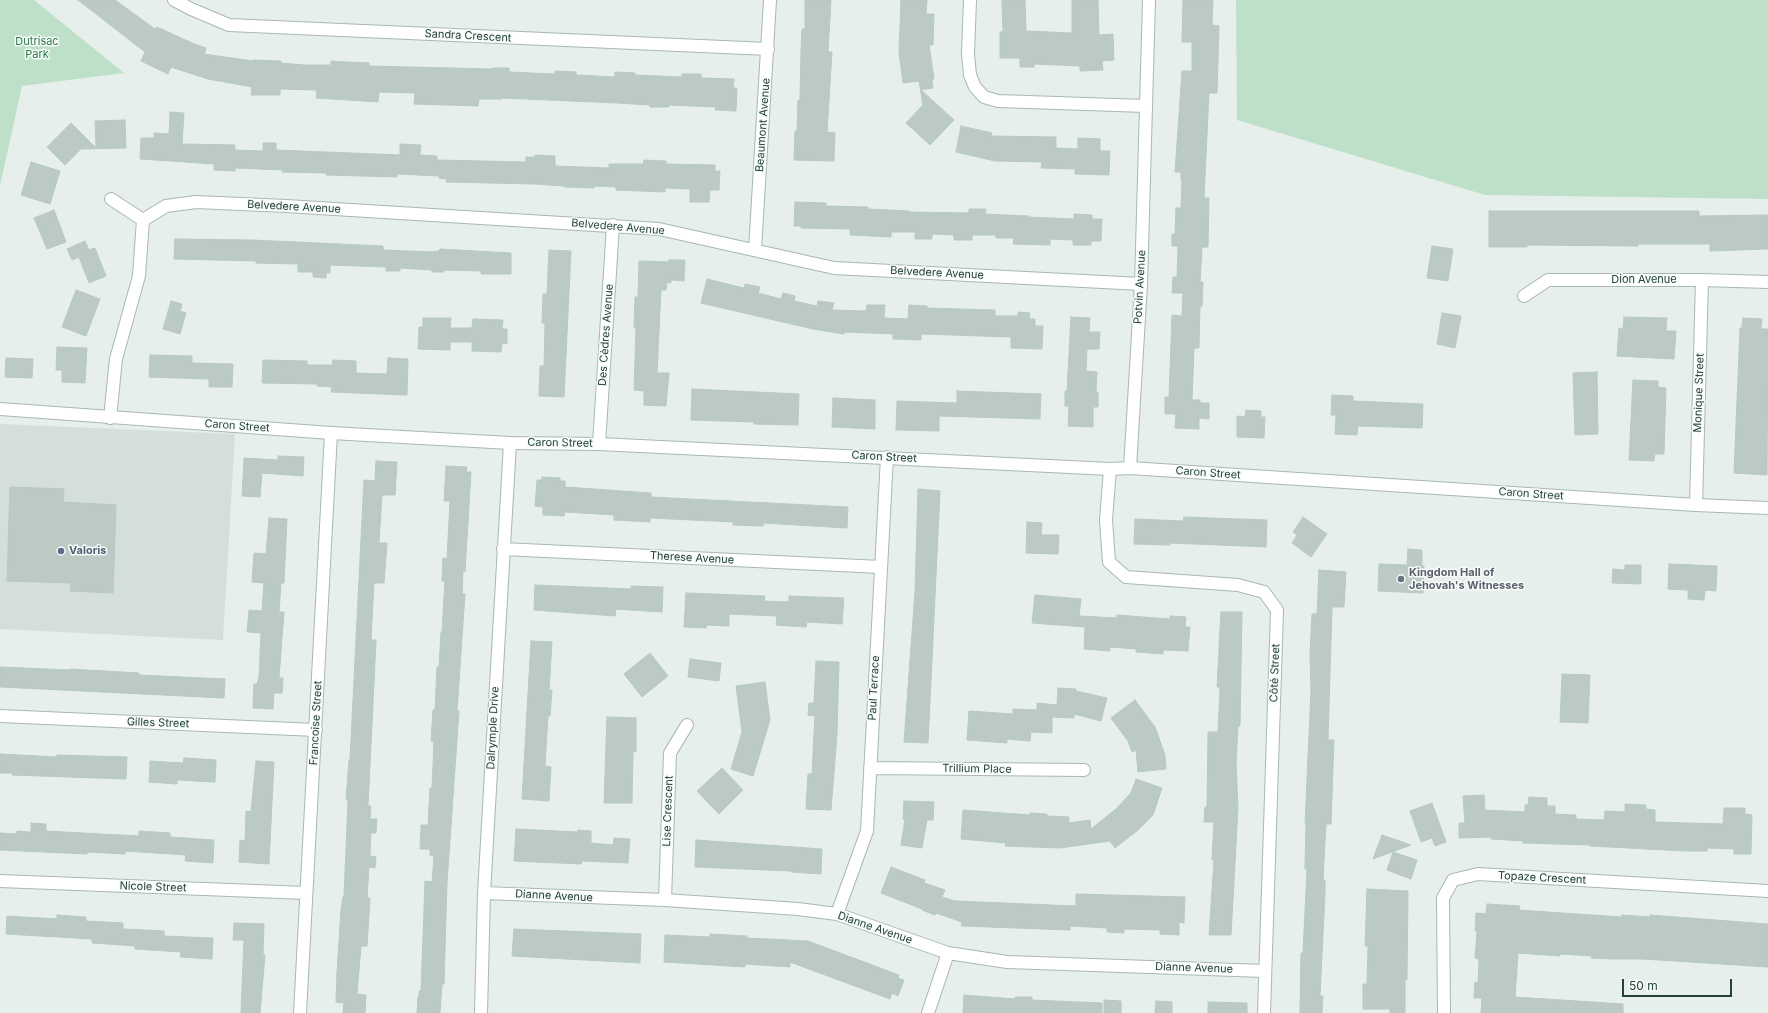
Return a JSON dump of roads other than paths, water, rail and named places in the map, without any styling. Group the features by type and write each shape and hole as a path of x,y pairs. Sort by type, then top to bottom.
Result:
{"street":[{"name":"Sandra Crescent","path":"174,0 191,10 229,25 768,49"},
{"name":"Beaumont Avenue","path":"755,250 770,0"},
{"path":"970,0 968,54 970,75 975,87 984,97 998,101 1145,106"},
{"name":"Potvin Avenue","path":"1130,468 1141,284 1149,0"},
{"path":"110,418 116,359 139,276 143,220 111,199"},
{"name":"Belvedere Avenue","path":"143,220 166,206 196,202 612,225 659,229 834,268 1141,284"},
{"name":"Des Cèdres Avenue","path":"599,444 612,225"},
{"name":"Dion Avenue","path":"1524,296 1548,280 1702,280 1768,282"},
{"name":"Monique Street","path":"1696,505 1702,280"},
{"name":"Caron Street","path":"0,410 331,433 510,443 599,444 1110,469 1130,468 1696,505 1768,508"},
{"name":"Francoise Street","path":"300,1013 331,433"},
{"name":"Dalrymple Drive","path":"481,1013 484,892 510,443"},
{"name":"Paul Terrace","path":"837,914 867,831 887,457"},
{"name":"Côté Street","path":"1110,469 1106,520 1109,562 1126,577 1238,585 1264,592 1277,610 1264,971 1264,1013"},
{"name":"Therese Avenue","path":"504,549 881,567"},
{"name":"Gilles Street","path":"0,716 316,730"},
{"name":"Lise Crescent","path":"665,900 670,753 686,725"},
{"name":"Trillium Place","path":"870,768 1084,770"},
{"name":"Topaze Crescent","path":"1444,1013 1443,898 1453,880 1478,874 1768,891"},
{"name":"Nicole Street","path":"0,881 306,893"},
{"name":"Dianne Avenue","path":"484,892 665,900 798,909 837,914 948,954 1007,962 1264,971"},
{"path":"928,1013 948,954"}],"place":[{"name":"Valoris","path":"61,551"},
{"name":"Kingdom Hall of Jehovah's Witnesses","path":"1401,579"}],"park label":[{"name":"Dutrisac Park","path":"37,48"}]}
